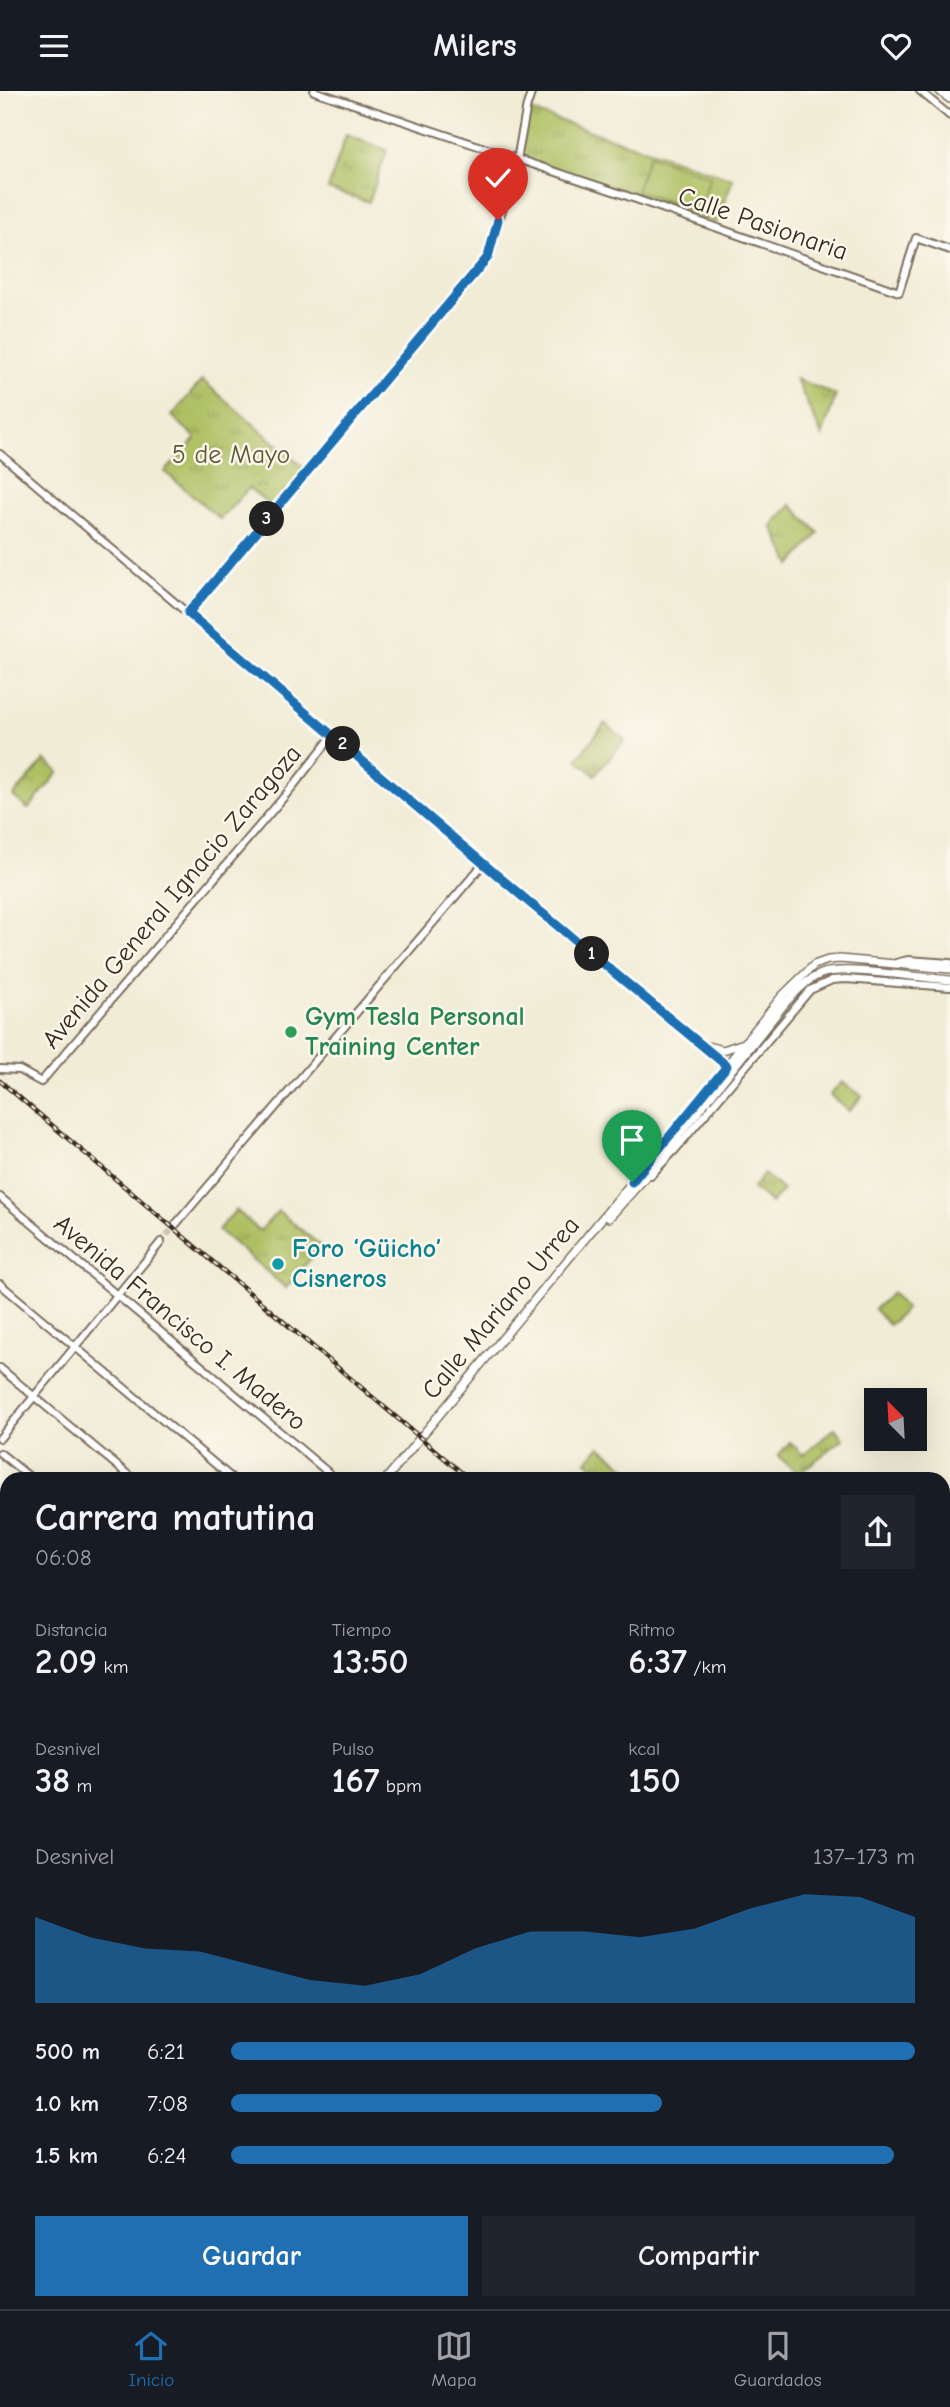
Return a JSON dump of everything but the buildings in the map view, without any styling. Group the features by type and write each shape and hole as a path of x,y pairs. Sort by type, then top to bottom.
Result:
{"highway":[{"path":"942,91 950,98"}],"main road":[{"path":"730,1068 782,996 814,965 840,959 950,969"},
{"path":"730,1068 788,1001 811,979 845,970 873,977 950,980"},
{"path":"699,1044 723,1051 748,1041"},
{"name":"Calle Mariano Urrea","path":"398,1472 604,1222 643,1179 730,1068"},
{"name":"Calle Mariano Urrea","path":"392,1472 730,1068"}],"street":[{"name":"Calle Pasionaria","path":"314,91 613,191 899,292 916,238 950,250"},
{"path":"188,613 488,257 517,160 532,91"},
{"path":"920,91 950,116"},
{"path":"0,454 730,1068"},
{"name":"Avenida General Ignacio Zaragoza","path":"0,1069 19,1070 41,1082 333,735"},
{"path":"176,1224 484,863"},
{"path":"893,964 908,960 950,963"},
{"path":"643,1179 675,1150 810,991 832,980 873,977 950,987"},
{"name":"Avenida Francisco I. Madero","path":"0,1197 328,1472"},
{"path":"0,1438 161,1242"},
{"path":"0,1284 225,1472"},
{"path":"0,1368 125,1472"},
{"path":"0,1453 23,1472"}],"green space":[{"path":"528,110 733,179 716,224 519,158"},
{"path":"346,135 387,150 369,202 328,189"},
{"path":"649,155 710,177 698,213 636,191"},
{"path":"796,379 836,395 822,436"},
{"name":"5 de Mayo","path":"202,380 308,471 275,509 249,488 220,519 165,472 196,438 172,416"},
{"path":"791,505 819,533 791,565 773,528 774,523"},
{"path":"605,723 625,740 595,775 577,759"},
{"path":"45,760 59,772 28,809 13,796"},
{"path":"842,1082 862,1096 849,1111 830,1095"},
{"path":"764,1174 783,1190 771,1203 753,1188"},
{"path":"236,1210 260,1231 278,1211 321,1246 286,1288 218,1230"},
{"path":"892,1293 906,1309 889,1325 874,1309"},
{"path":"835,1428 843,1439 801,1472 796,1472 778,1456 790,1442 802,1454"},
{"path":"600,1446 632,1472 600,1472 587,1461"}],"tunnel":[{"path":"161,1242 176,1224"}],"railway":[{"path":"0,1081 461,1472"}],"place":[{"name":"Gym Tesla Personal Training Center","path":"291,1032"},
{"name":"Foro ‘Güicho’ Cisneros","path":"278,1264"}],"route":[{"path":"498,220 488,257 188,613 727,1066 632,1182"}]}
